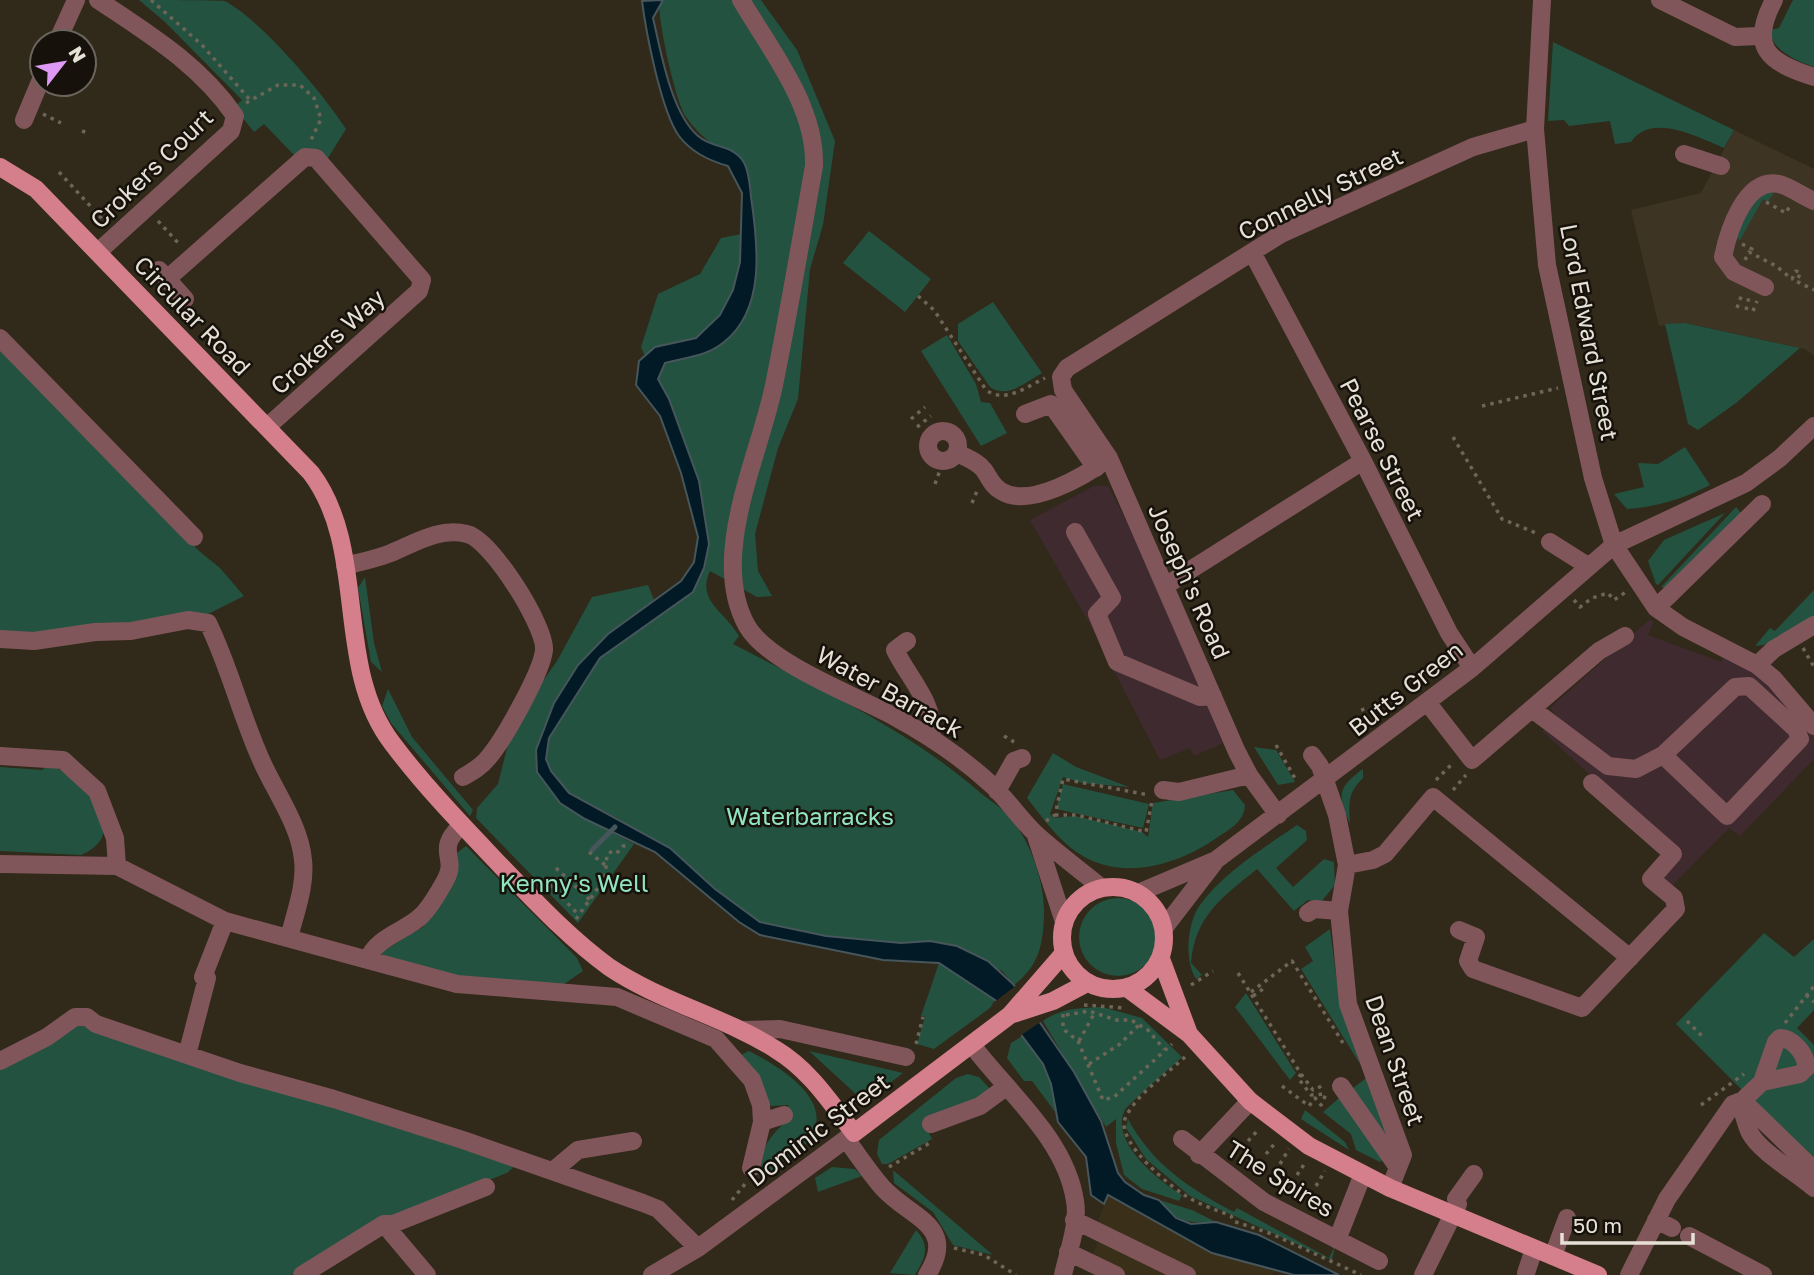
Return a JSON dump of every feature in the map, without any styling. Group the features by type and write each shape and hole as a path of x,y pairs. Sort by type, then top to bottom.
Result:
{"main road":[{"name":"Circular Road","path":"0,167 37,189 311,473 326,493 334,514 345,566 365,688 378,723 392,744 462,825 566,932 610,967 679,1004 741,1030 777,1050 806,1073 834,1103 850,1136"},
{"path":"1161,959 1153,972 1128,988 1114,990 1087,983 1069,965 1064,953 1061,938 1064,922 1072,906 1086,894 1102,888 1127,888 1138,893 1159,914 1164,928 1161,959 1189,1034"},
{"name":"Dominic Street","path":"850,1136 1005,1019 1064,953"},
{"name":"Dominic Street","path":"1005,1019 1045,1004 1087,983"},
{"path":"1128,988 1189,1034 1250,1101 1309,1146 1390,1188 1598,1275"}],"street":[{"path":"63,28 76,0"},
{"path":"98,0 175,52 239,111"},
{"name":"Water Barrack","path":"741,0 801,104 815,140 814,166 774,387 739,512 734,554 736,593 747,627 764,644 806,674 894,716 930,738 997,790 1035,833 1102,888"},
{"name":"Lord Edward Street","path":"1542,0 1535,129 1547,265 1593,478 1614,545 1656,608"},
{"path":"1660,0 1735,37 1760,36"},
{"path":"1774,0 1763,21 1760,36 1769,54 1814,77"},
{"path":"24,120 33,98"},
{"name":"Crokers Court","path":"98,252 231,131 239,111"},
{"name":"Connelly Street","path":"1064,373 1281,234 1473,147 1535,129"},
{"path":"1684,154 1721,166"},
{"path":"186,299 163,275 305,157"},
{"name":"Crokers Way","path":"267,427 419,291 422,280 316,158 305,157"},
{"path":"1765,287 1738,274 1723,257 1735,222 1750,193 1761,185 1778,184 1814,201"},
{"name":"Pearse Street","path":"1252,252 1363,461 1449,633 1472,668"},
{"path":"0,338 194,537"},
{"name":"Joseph's Road","path":"1064,373 1063,390 1166,586 1249,775 1278,815"},
{"path":"950,457 975,461 1000,491 1017,497 1031,498 1102,463 1051,404 1025,414"},
{"name":"Butts Green","path":"1138,893 1216,860 1472,668 1614,545 1746,483 1780,458 1814,426"},
{"path":"1166,586 1363,461"},
{"path":"1762,504 1656,608 1683,627 1757,665 1811,717"},
{"path":"1075,532 1112,598 1097,614 1116,663 1200,697 1213,695"},
{"path":"345,566 378,558 426,537 449,533 468,534 484,543 507,569 544,648 539,669 489,758 463,777"},
{"path":"1550,542 1588,566"},
{"path":"0,639 34,641 95,632 131,631 188,620 208,623 226,663 261,760 291,822 303,856 304,875 289,938"},
{"path":"1757,665 1774,649 1812,634"},
{"path":"1427,702 1472,760 1599,652 1625,635"},
{"path":"907,641 895,650 930,710 934,723 930,738"},
{"path":"1532,709 1608,766 1636,769 1663,755 1735,687 1749,686 1796,729 1800,739 1727,816 1663,755"},
{"path":"1351,742 1374,743"},
{"path":"0,755 63,760 89,783 97,791 115,838 117,866"},
{"name":"Dean Street","path":"1312,755 1325,780 1337,814 1347,865 1339,911 1348,1004 1403,1155 1390,1188"},
{"path":"997,790 1014,761 1022,758"},
{"path":"1154,796 1249,775"},
{"path":"1459,930 1476,937 1468,961 1473,969 1582,1008 1676,909 1674,898 1651,879 1673,854 1592,783"},
{"path":"1347,865 1373,860 1385,854 1433,797 1630,958"},
{"path":"368,960 379,944 423,915 449,876 447,847 451,835 462,825"},
{"name":"Water Barrack","path":"1035,833 1064,922"},
{"name":"Butts Green","path":"1164,928 1216,860"},
{"path":"0,864 117,866 225,921 457,984 591,994 636,1003 716,1039 752,1080 761,1105 762,1122 749,1172"},
{"path":"1308,913 1314,909 1339,911"},
{"path":"187,1055 207,978 203,977 225,921"},
{"path":"0,1060 47,1037 75,1017 88,1017 96,1024 187,1055 554,1170 658,1209 698,1248"},
{"path":"741,1030 780,1029 913,1049"},
{"path":"1629,1275 1664,1224 1667,1199 1733,1104 1762,1082 1800,1074 1806,1068 1803,1055 1790,1040 1780,1038 1776,1042 1762,1082"},
{"path":"972,1045 1048,1137 1068,1169 1076,1203 1063,1275"},
{"path":"931,1124 980,1106 1006,1087"},
{"path":"1326,1088 1397,1166"},
{"name":"The Spires","path":"1199,1155 1250,1101"},
{"path":"1740,1101 1814,1170"},
{"path":"1740,1101 1748,1117 1750,1132 1764,1148 1814,1188"},
{"path":"762,1122 784,1115"},
{"path":"850,1136 883,1188 932,1227 939,1246 938,1257 928,1275"},
{"name":"Dominic Street","path":"652,1275 698,1248 850,1136"},
{"name":"The Spires","path":"1182,1139 1199,1155 1264,1202 1379,1261"},
{"path":"554,1170 578,1150 633,1141"},
{"name":"The Spires","path":"1337,1240 1363,1174"},
{"path":"1423,1275 1458,1204 1456,1199 1475,1174"},
{"path":"306,1274 384,1224 393,1224 486,1187"},
{"path":"1553,1256 1567,1218"},
{"path":"1074,1220 1186,1275"},
{"path":"384,1224 427,1275"},
{"path":"1689,1236 1763,1275"},
{"path":"1526,1273 1534,1249"},
{"path":"1068,1251 1116,1275"}],"path":[{"path":"151,0 202,45 250,100"},
{"path":"239,111 250,100 278,85 300,85 314,98 321,118 305,157"},
{"path":"82,131 90,134"},
{"path":"59,172 117,235"},
{"path":"1758,211 1763,201 1786,213 1790,204"},
{"path":"159,222 178,243"},
{"path":"1738,274 1752,248 1739,242 1746,232"},
{"path":"1749,252 1776,266 1792,279 1796,271 1801,273 1796,281 1814,290"},
{"path":"918,296 934,310 986,390 993,395 1002,397 1045,378 1064,373"},
{"path":"1482,406 1559,388"},
{"path":"911,419 925,407"},
{"path":"918,427 931,416"},
{"path":"1453,437 1503,519 1550,542"},
{"path":"935,484 950,457"},
{"path":"1596,584 1598,596"},
{"path":"1570,595 1580,607 1608,593 1614,600 1627,593"},
{"path":"1812,634 1802,646 1814,667"},
{"path":"1362,708 1368,719"},
{"path":"1276,745 1297,782"},
{"path":"1433,797 1431,785 1459,759"},
{"path":"1290,770 1297,766"},
{"path":"1035,833 1055,815 1063,779 1154,796 1146,832 1076,815 1055,815"},
{"path":"1454,790 1458,786"},
{"path":"575,920 605,878 607,854 630,846"},
{"path":"589,852 606,867"},
{"path":"556,869 590,900"},
{"path":"544,879 579,915"},
{"path":"1252,994 1292,961 1347,1051"},
{"path":"1191,985 1213,971"},
{"path":"1238,973 1313,1090 1326,1088"},
{"path":"1780,1038 1783,1026 1814,986"},
{"path":"1252,994 1263,989"},
{"path":"1806,995 1814,1002"},
{"path":"1077,1006 1102,1004 1134,1011"},
{"path":"1063,1007 1065,1033 1079,1041 1103,1100 1114,1097 1172,1044"},
{"path":"1064,1016 1077,1011 1095,1012 1140,1024 1164,1049"},
{"path":"1079,1041 1095,1012"},
{"path":"923,1017 913,1049 925,1048"},
{"path":"1089,1064 1120,1044 1146,1018"},
{"path":"1687,1021 1702,1036"},
{"path":"1164,1036 1195,1066"},
{"path":"1301,1074 1298,1078 1311,1095 1326,1088"},
{"path":"1282,1086 1309,1106 1315,1098 1319,1103"},
{"path":"878,1173 936,1139 931,1124"},
{"path":"1248,1141 1260,1128"},
{"path":"1266,1154 1278,1140"},
{"path":"1280,1164 1290,1148"},
{"path":"1297,1175 1308,1158"},
{"path":"1316,1186 1326,1169"},
{"path":"730,1202 743,1189 749,1172"},
{"path":"939,1246 984,1255 1016,1275"}],"shaded area":[{"path":"1734,130 1814,169 1814,356 1805,349 1685,323 1659,326 1631,210 1701,193"},
{"path":"1094,486 1108,486 1137,541 1223,743 1194,756 1190,748 1160,760 1092,628 1030,520"},
{"path":"1649,620 1654,621 1648,635 1721,662 1726,649 1760,672 1814,734 1814,759 1740,836 1729,828 1668,890 1656,878 1676,853 1542,731 1557,717 1550,708"},
{"path":"1108,1195 1212,1253 1276,1271 1271,1275 1095,1275 1087,1271 1099,1239 1099,1219"}],"green space":[{"path":"139,0 225,1 257,25 307,78 346,129 328,158 294,155 264,124 254,132 234,107 242,100 165,22"},
{"path":"659,0 761,0 797,50 835,141 823,225 810,269 798,399 778,448 755,534 758,571 772,596 757,597 710,571 707,581 709,598 739,636 733,644 889,727 948,767 1012,820 1026,841 1036,865 1044,903 1038,954 1029,970 1014,985 1002,971 930,941 901,943 826,936 760,922 619,819 569,793 585,819 634,844 578,923 476,818 477,808 498,784 509,740 522,711 557,661 592,597 648,585 660,615 693,592 706,517 693,463 641,347 658,294 700,274 721,238 751,232 745,167 706,139 692,125 682,108 668,60"},
{"path":"1793,0 1814,0 1814,67 1786,54 1771,37 1770,30 1779,28"},
{"path":"1553,42 1734,130 1724,148 1688,133 1662,128 1640,133 1631,142 1615,144 1610,121 1569,126 1564,120 1548,121"},
{"path":"1762,192 1774,192 1768,202 1763,199 1740,240 1734,237 1755,196"},
{"path":"869,231 931,279 905,312 843,263"},
{"path":"993,302 1042,373 1010,390 990,387 958,341 958,324"},
{"path":"1685,323 1800,348 1736,403 1698,430 1688,424 1665,324"},
{"path":"947,335 976,384 981,402 990,403 1007,433 981,446 921,351"},
{"path":"0,345 199,551 220,568 244,596 208,614 122,627 0,635"},
{"path":"1685,447 1710,485 1669,502 1627,509 1614,494 1644,487 1638,463 1658,464"},
{"path":"1736,507 1742,514 1665,588 1661,587"},
{"path":"1725,513 1658,585 1656,584 1648,561 1664,540"},
{"path":"365,577 374,643 382,672 371,662 358,588"},
{"path":"1814,590 1814,618 1771,644 1755,646 1770,628 1775,631"},
{"path":"388,689 412,737 473,810 470,816 391,723 382,706"},
{"path":"1254,747 1276,750 1295,782 1278,785"},
{"path":"1053,753 1076,767 1129,787 1082,783 1063,777 1050,814 1054,818 1075,816 1142,832 1148,837 1153,803 1233,790 1245,805 1244,811 1242,817 1225,832 1200,848 1166,863 1130,868 1095,862 1064,842 1027,798"},
{"path":"49,764 62,771 87,793 103,820 103,833 96,845 81,855 0,851 0,767 42,770"},
{"path":"1363,769 1363,778 1350,799 1350,824 1343,806 1342,793 1348,782"},
{"path":"1063,784 1149,804 1143,828 1056,809"},
{"path":"1297,825 1306,831 1307,840 1276,868 1293,887 1324,859 1334,862 1335,885 1321,902 1308,900 1294,911 1257,869 1222,898 1198,932 1191,963 1202,975 1196,979 1190,962 1189,942 1192,921 1200,905 1232,871"},
{"path":"466,846 577,958 583,971 564,984 461,978 381,957 383,951 423,927 456,875 454,855"},
{"path":"1118,898 1133,901 1150,915 1157,937 1154,952 1140,969 1118,976 1103,973 1086,959 1079,937 1082,922 1096,905"},
{"path":"1330,929 1339,998 1360,1064 1301,969 1313,961 1305,947"},
{"path":"1764,933 1794,957 1814,939 1814,1010 1797,1028 1814,1045 1814,1162 1676,1024"},
{"path":"939,963 995,1000 990,1008 934,1049 917,1044 925,1017 921,1016"},
{"path":"1246,993 1296,1073 1290,1080 1235,1007"},
{"path":"1102,1007 1142,1018 1182,1057 1128,1106 1122,1122 1124,1134 1138,1159 1182,1195 1179,1201 1142,1189 1124,1175 1116,1143 1116,1119 1106,1127 1043,1021 1064,1011"},
{"path":"81,1022 517,1164 507,1173 378,1223 291,1275 0,1275 0,1064"},
{"path":"1024,1035 1068,1086 1058,1122 1059,1117 1032,1081 1024,1081 1007,1058 1011,1043"},
{"path":"749,1051 774,1065 800,1085 815,1110 816,1123 807,1143 765,1176 756,1175 760,1158 771,1137 789,1119 788,1105 771,1106 737,1057"},
{"path":"809,1051 903,1073 878,1092 857,1095"},
{"path":"968,1074 979,1077 990,1089 975,1100 923,1121 932,1139 888,1164 882,1164 877,1154 879,1140 956,1078"},
{"path":"1366,1078 1395,1149 1352,1089"},
{"path":"1339,1098 1383,1159 1380,1162 1356,1150 1351,1134 1323,1112"},
{"path":"1305,1110 1345,1142 1349,1150 1301,1119"},
{"path":"1128,1119 1148,1149 1187,1184 1234,1212 1237,1208 1329,1258 1335,1246 1332,1260 1190,1196 1146,1159 1126,1128"},
{"path":"832,1167 855,1169 862,1176 818,1192 815,1178"},
{"path":"893,1170 993,1255 953,1245 933,1212 894,1183"},
{"path":"1159,1200 1192,1210 1216,1222 1184,1220 1171,1213"},
{"path":"916,1230 924,1242 925,1252 915,1275 890,1273"}],"water":[{"path":"663,0 653,18 668,81 681,113 698,136 739,156 747,169 756,235 756,275 747,312 738,328 710,351 665,363 658,379 669,399 699,481 709,544 704,568 693,592 600,658 549,738 546,759 551,771 569,793 670,848 715,889 760,922 826,936 901,943 930,941 957,946 988,961 1014,985 1074,1072 1101,1121 1118,1173 1125,1182 1144,1195 1159,1200 1176,1218 1191,1224 1216,1222 1259,1235 1339,1275 1294,1275 1212,1253 1108,1195 1104,1204 1091,1195 1086,1157 1058,1122 1051,1084 1043,1064 995,1000 939,963 883,960 760,935 739,922 655,852 585,819 560,803 537,772 536,750 554,703 578,665 608,634 681,581 694,562 698,537 681,473 660,416 636,385 639,361 655,347 696,338 720,315 733,290 740,262 742,193 728,166 695,151 684,142 672,124 655,71 642,1"}],"pier":[{"path":"1018,984 1045,1019 1020,1036 993,1003"}],"waterway":[{"path":"592,850 615,827"}],"park label":[{"name":"Waterbarracks","path":"810,815"},
{"name":"Kenny's Well","path":"574,882"}]}
